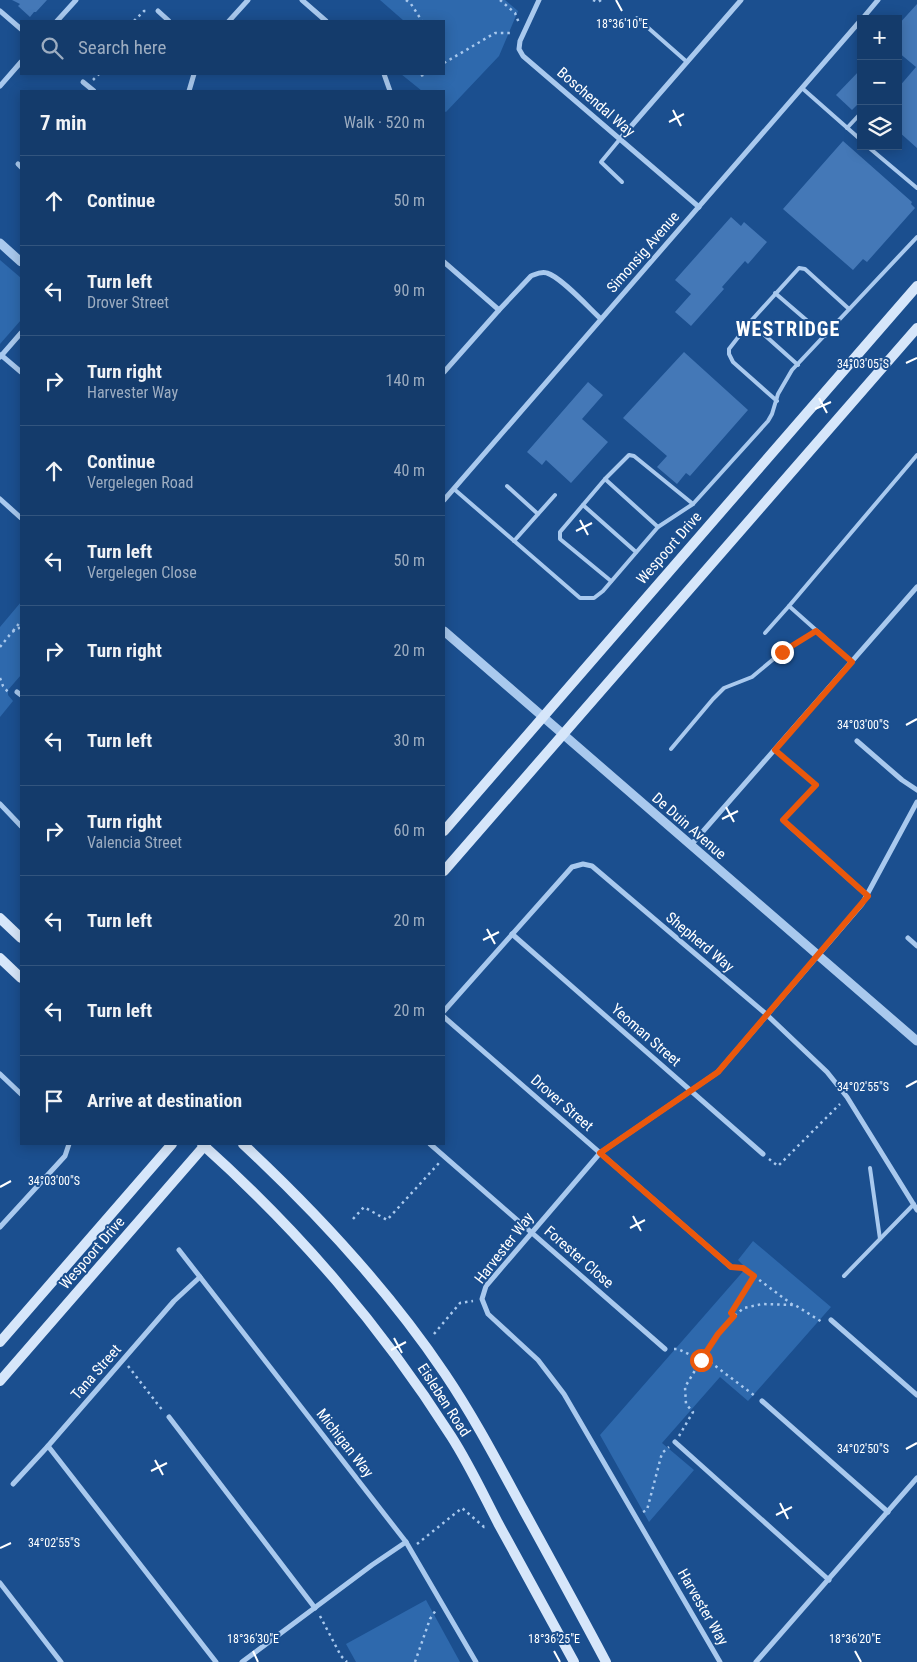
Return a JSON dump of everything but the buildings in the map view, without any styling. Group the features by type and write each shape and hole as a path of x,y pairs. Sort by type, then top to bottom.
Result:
{"main road":[{"name":"Wespoort Drive","path":"445,830 917,286"},
{"path":"445,870 917,328"},
{"path":"0,918 20,937"},
{"path":"0,958 20,977"},
{"name":"Wespoort Drive","path":"0,1342 171,1145"},
{"name":"Wespoort Drive","path":"0,1381 203,1145"},
{"name":"Eisleben Road","path":"205,1145 305,1244 341,1285 410,1375 452,1438 574,1662"},
{"name":"Eisleben Road","path":"245,1145 348,1249 381,1288 431,1354 471,1414 487,1442 606,1662"}],"street":[{"path":"58,20 76,0"},
{"path":"230,20 248,0"},
{"path":"302,0 325,20"},
{"name":"Boschendal Way","path":"539,0 519,45 523,56 699,207"},
{"path":"620,139 741,0"},
{"name":"Simonsig Avenue","path":"865,15 878,0"},
{"path":"0,11 20,28"},
{"path":"158,11 168,20"},
{"name":"Simonsig Avenue","path":"445,499 857,24"},
{"path":"0,86 20,63"},
{"path":"189,90 194,75"},
{"path":"384,75 390,90"},
{"path":"83,82 93,90"},
{"path":"0,243 20,261"},
{"path":"445,263 499,310"},
{"path":"445,371 499,310 532,276 538,273 546,272 556,277 601,319"},
{"path":"20,333 1,356 20,371"},
{"path":"0,499 20,517"},
{"path":"692,845 917,587"},
{"name":"De Duin Avenue","path":"445,632 917,1042"},
{"path":"857,741 902,780 917,790"},
{"name":"Harvester Way","path":"720,1662 564,1394 550,1374 488,1314 482,1299 486,1286 600,1153 718,1072 868,896 917,802"},
{"path":"0,804 20,825"},
{"path":"786,823 868,896"},
{"name":"Shepherd Way","path":"445,1010 572,867 583,864 592,866 766,1014 827,1072 847,1097 917,1210"},
{"name":"Yeoman Street","path":"512,934 763,1154"},
{"path":"908,938 917,946"},
{"name":"Drover Street","path":"445,1018 731,1267"},
{"path":"0,1074 20,1093"},
{"path":"1,1225 65,1156 69,1145"},
{"name":"Forester Close","path":"431,1145 665,1349"},
{"name":"Michigan Way","path":"179,1250 406,1542 476,1662"},
{"name":"Tana Street","path":"13,1484 174,1301 200,1278"},
{"path":"831,1320 917,1395"},
{"path":"762,1400 888,1512"},
{"path":"169,1418 315,1608"},
{"path":"675,1442 829,1580"},
{"path":"48,1446 216,1662"},
{"path":"756,1662 917,1478"},
{"path":"242,1662 372,1565 406,1542"},
{"path":"0,1583 61,1662"}],"lane":[{"path":"637,18 687,62"},
{"path":"802,88 857,137"},
{"path":"847,128 857,117"},
{"path":"620,139 601,162 622,182"},
{"path":"873,150 917,188"},
{"path":"454,489 580,598 594,598 602,592 658,526 693,504 768,421 778,394 786,379 798,364 917,237"},
{"path":"777,401 733,362 729,354 729,349 750,322 795,270 799,268 803,268 849,309"},
{"path":"775,293 825,336"},
{"path":"750,322 798,364"},
{"path":"611,581 560,537 560,532 605,479 629,455 634,456 693,504"},
{"path":"765,633 917,455"},
{"path":"605,479 658,526"},
{"path":"507,486 538,514"},
{"path":"514,541 555,495"},
{"path":"583,505 636,552"},
{"path":"789,606 852,662"},
{"path":"672,749 724,688 752,678 782,652 816,631"},
{"path":"870,1168 880,1239"},
{"path":"844,1276 914,1204"}],"path":[{"path":"406,0 411,4 421,20"},
{"path":"445,62 495,33 523,33 515,13 500,0"},
{"path":"594,0 598,2 601,0"},
{"path":"135,20 144,11 158,11"},
{"path":"0,647 20,622"},
{"path":"12,632 20,628"},
{"path":"0,678 8,692 19,694"},
{"path":"0,690 3,686"},
{"path":"775,750 816,785 783,820 786,823"},
{"path":"763,1154 778,1166 847,1097"},
{"path":"353,1219 364,1208 387,1220 445,1157"},
{"path":"731,1267 743,1268 794,1306 826,1324 831,1320"},
{"path":"734,1316 731,1313 754,1276"},
{"path":"434,1334 460,1303 482,1299"},
{"path":"636,1518 647,1510 662,1453 675,1442 692,1412 686,1404 685,1387 718,1334 744,1308 762,1304 794,1306"},
{"path":"665,1349 678,1349 701,1360 710,1362 762,1400"},
{"path":"123,1359 169,1418"},
{"path":"410,1548 462,1508 484,1527 497,1520"},
{"path":"415,1662 430,1619 442,1603"},
{"path":"315,1608 341,1656 347,1662"}],"shaded area":[{"path":"380,0 505,0 518,11 499,56 446,112 445,90 421,90 402,75 445,75 445,20 403,20"},
{"path":"0,260 20,277 20,321 0,344"},
{"path":"20,603 20,676 8,690 8,695 13,701 0,717 0,627"},
{"path":"753,1241 831,1307 748,1401 720,1377 662,1443 694,1470 649,1522 600,1435 746,1268 738,1260"},
{"path":"426,1600 460,1662 356,1662 346,1644"}],"district":[{"name":"WESTRIDGE","path":"788,329"}],"route":[{"path":"701,1360 718,1334 734,1316 731,1313 754,1276 743,1268 731,1267 600,1153 718,1072 868,896 783,820 816,785 775,750 852,662 816,631 782,652"}]}
